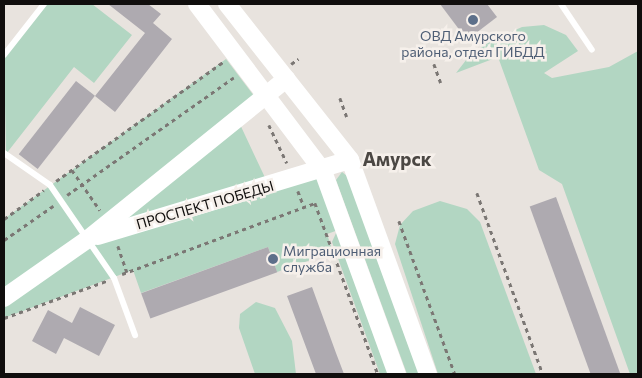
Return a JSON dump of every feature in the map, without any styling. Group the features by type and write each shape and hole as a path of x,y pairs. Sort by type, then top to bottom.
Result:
{"street":[{"path":"197,4 262,98 323,171 397,374"},
{"path":"227,4 350,160 428,374"},
{"name":"ПРОСПЕКТ ПОБЕДЫ","path":"4,298 88,239 286,79"},
{"name":"ПРОСПЕКТ ПОБЕДЫ","path":"88,239 323,171 350,160"}],"lane":[{"path":"4,55 44,4"},
{"path":"560,4 592,50"},
{"path":"4,153 50,186 114,278 135,335"}],"path":[{"path":"4,218 226,59"},
{"path":"434,64 441,83"},
{"path":"4,240 238,75"},
{"path":"262,98 304,207"},
{"path":"340,98 347,117"},
{"path":"478,193 543,374"},
{"path":"4,318 315,203 378,374"},
{"path":"399,221 455,374"}],"green space":[{"path":"44,4 92,4 132,35 94,83 74,67 6,154 4,55"},
{"path":"544,25 566,35 578,51 544,73 552,78 609,67 638,51 638,374 630,374 562,184 539,170 498,57 456,73 470,55 491,41 522,27"},
{"path":"226,59 258,101 237,118 269,186 323,171 344,228 327,234 333,252 277,272 268,247 141,293 133,270 4,318 4,219"},
{"path":"342,172 347,176 419,374 407,374 336,180"},
{"path":"440,201 467,209 480,222 536,374 438,374 395,244 400,225 413,211"},
{"path":"336,233 340,233 395,374 380,374 332,242"},
{"path":"256,302 275,308 292,341 296,374 255,374 239,328 240,314"}],"building":[{"path":"108,4 148,4 161,14 153,23 172,39 115,112 95,96 145,33"},
{"name":"ОВД Амурского района, отдел ГИБДД","path":"440,4 487,4 497,17 467,40"},
{"path":"76,81 95,96 38,169 19,154"},
{"path":"556,197 620,374 591,374 530,207"},
{"path":"268,247 277,272 150,319 141,293"},
{"path":"312,287 344,374 316,374 287,296"},
{"path":"80,307 115,325 99,356 64,338 56,354 32,341 48,310 72,323"}],"place":[{"name":"ОВД Амурского района, отдел ГИБДД","path":"473,20"},
{"name":"Миграционная служба","path":"273,259"}],"district":[{"name":"Амурск","path":"397,159"}]}
